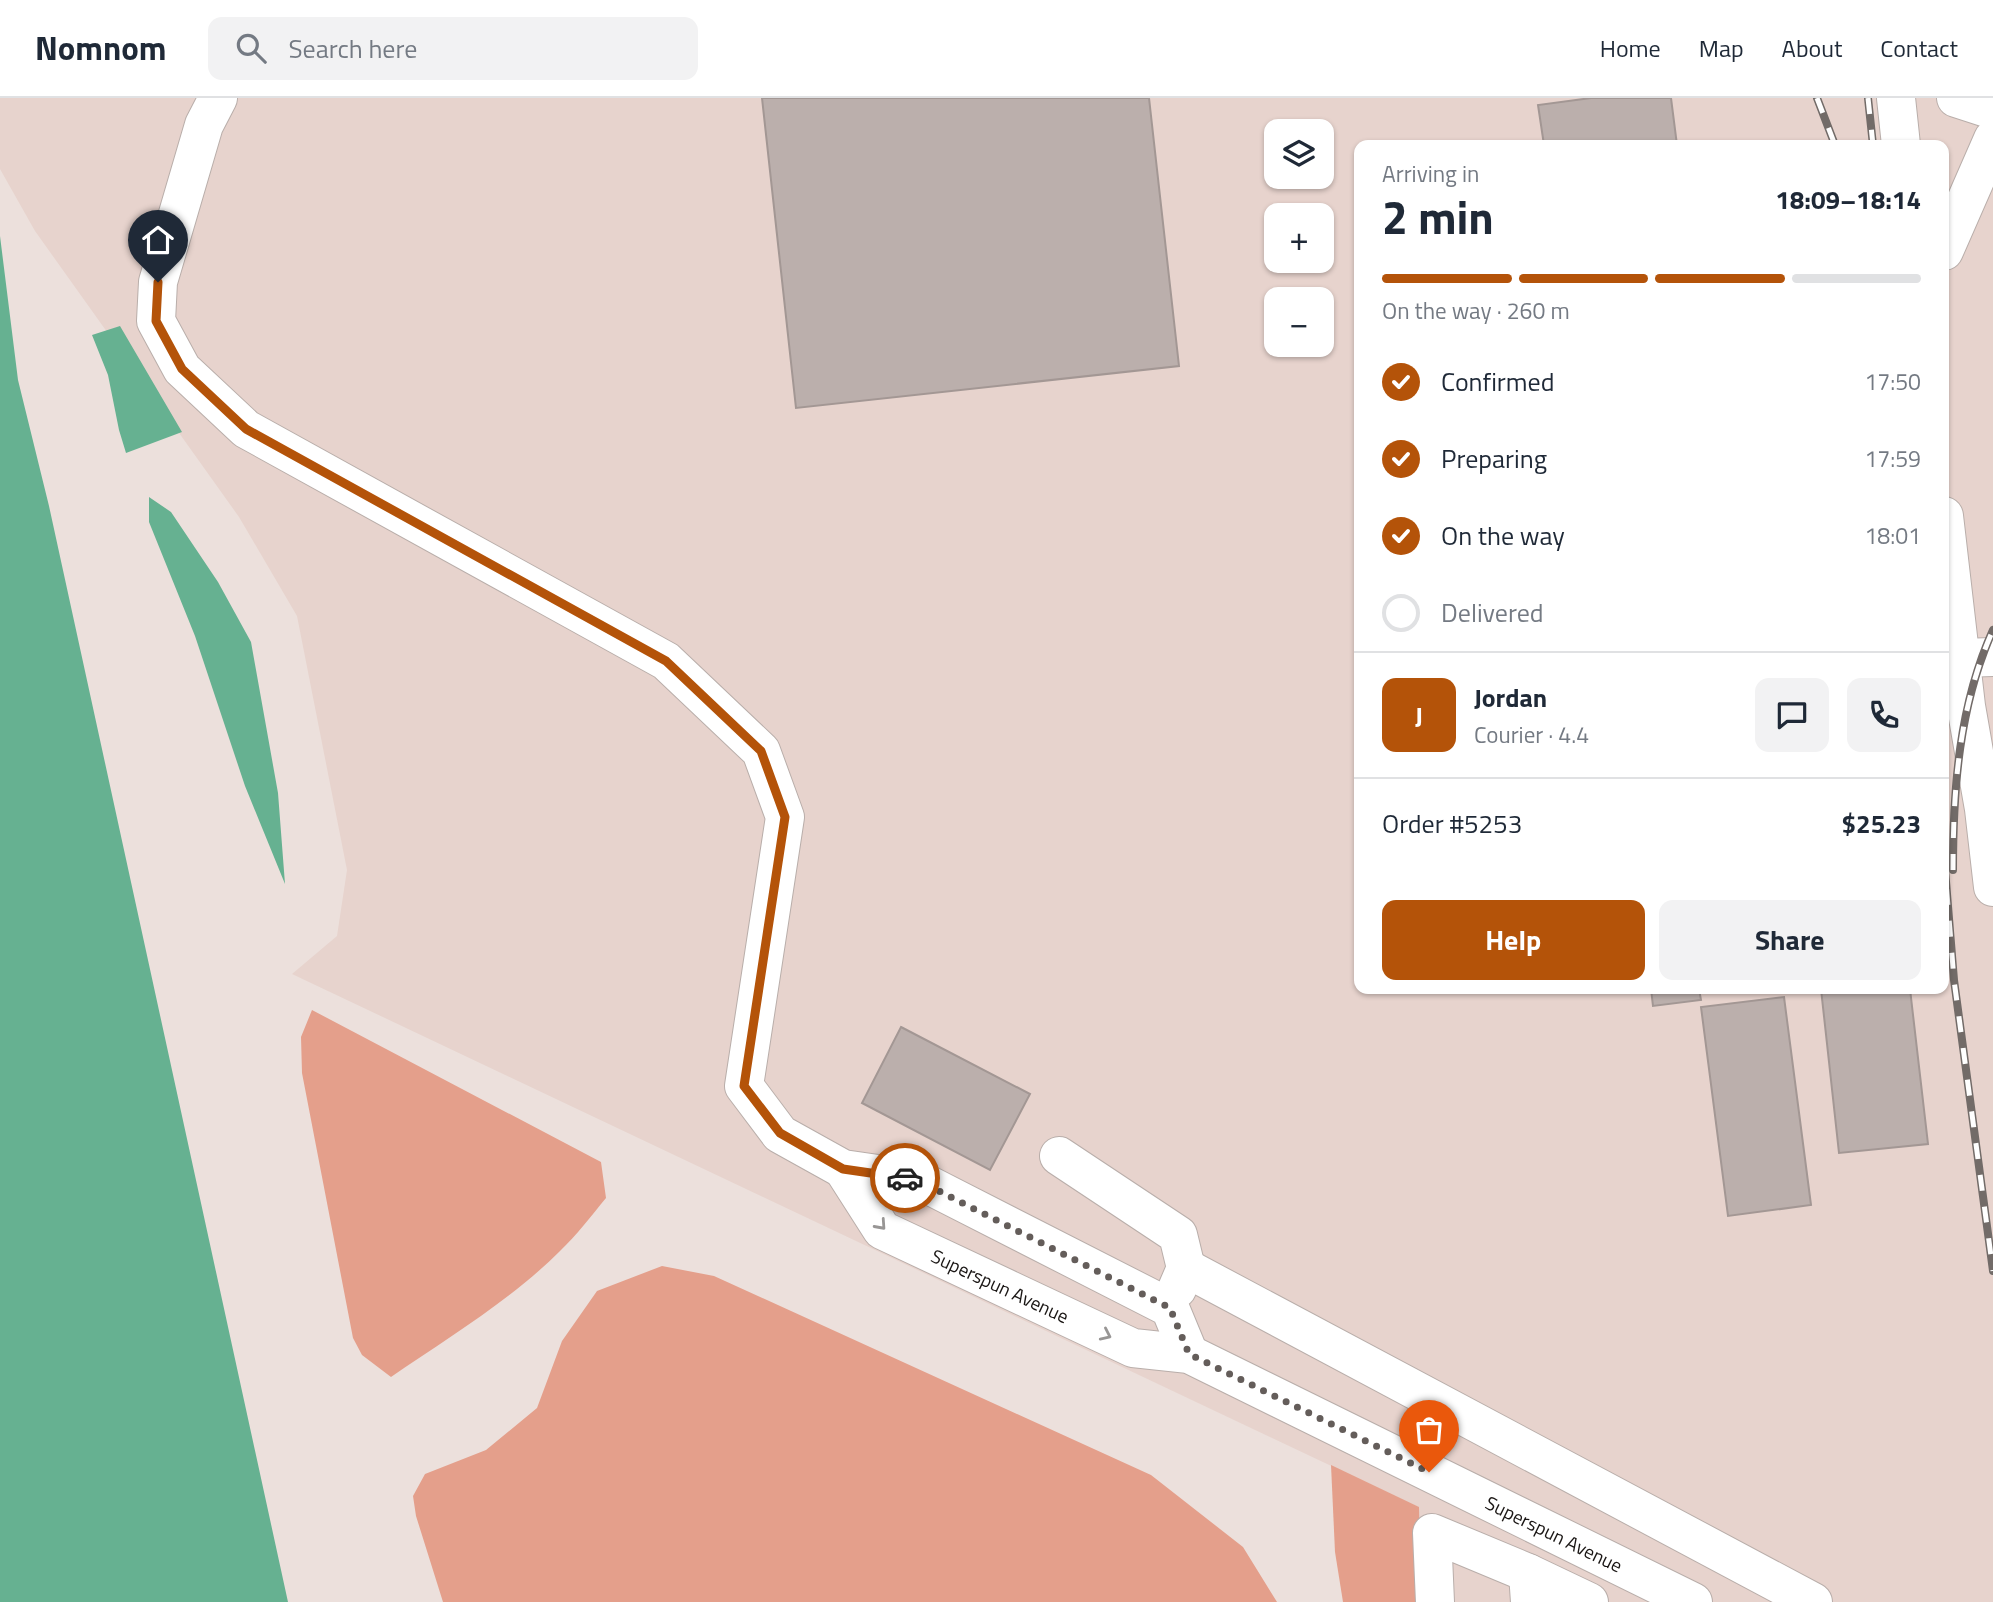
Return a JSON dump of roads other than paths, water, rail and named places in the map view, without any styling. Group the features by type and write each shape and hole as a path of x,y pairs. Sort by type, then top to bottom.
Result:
{"street":[{"name":"Superspun Avenue","path":"218,98 204,125 158,282 156,321 182,369 246,429 666,661 761,751 785,817 744,1086 780,1133 843,1169 919,1181 1170,1308"},
{"path":"1896,98 1900,140"},
{"path":"1956,98 1993,110"},
{"path":"1949,240 1993,139"},
{"path":"1949,537 1977,657 1966,706 1984,809 1993,887"},
{"path":"1059,1156 1178,1235 1186,1268 1170,1308 1189,1354"},
{"name":"Superspun Avenue","path":"843,1169 881,1230 1133,1348 1189,1354 1693,1602"},
{"path":"1186,1268 1813,1602"},
{"path":"1435,1602 1432,1533 1529,1587 1589,1602"}],"railway":[{"path":"1817,98 1833,140"},
{"path":"1868,98 1872,140"},
{"path":"1953,870 1954,809 1960,748 1972,688 1993,630"},
{"path":"1949,918 1954,980 1993,1271"}]}
